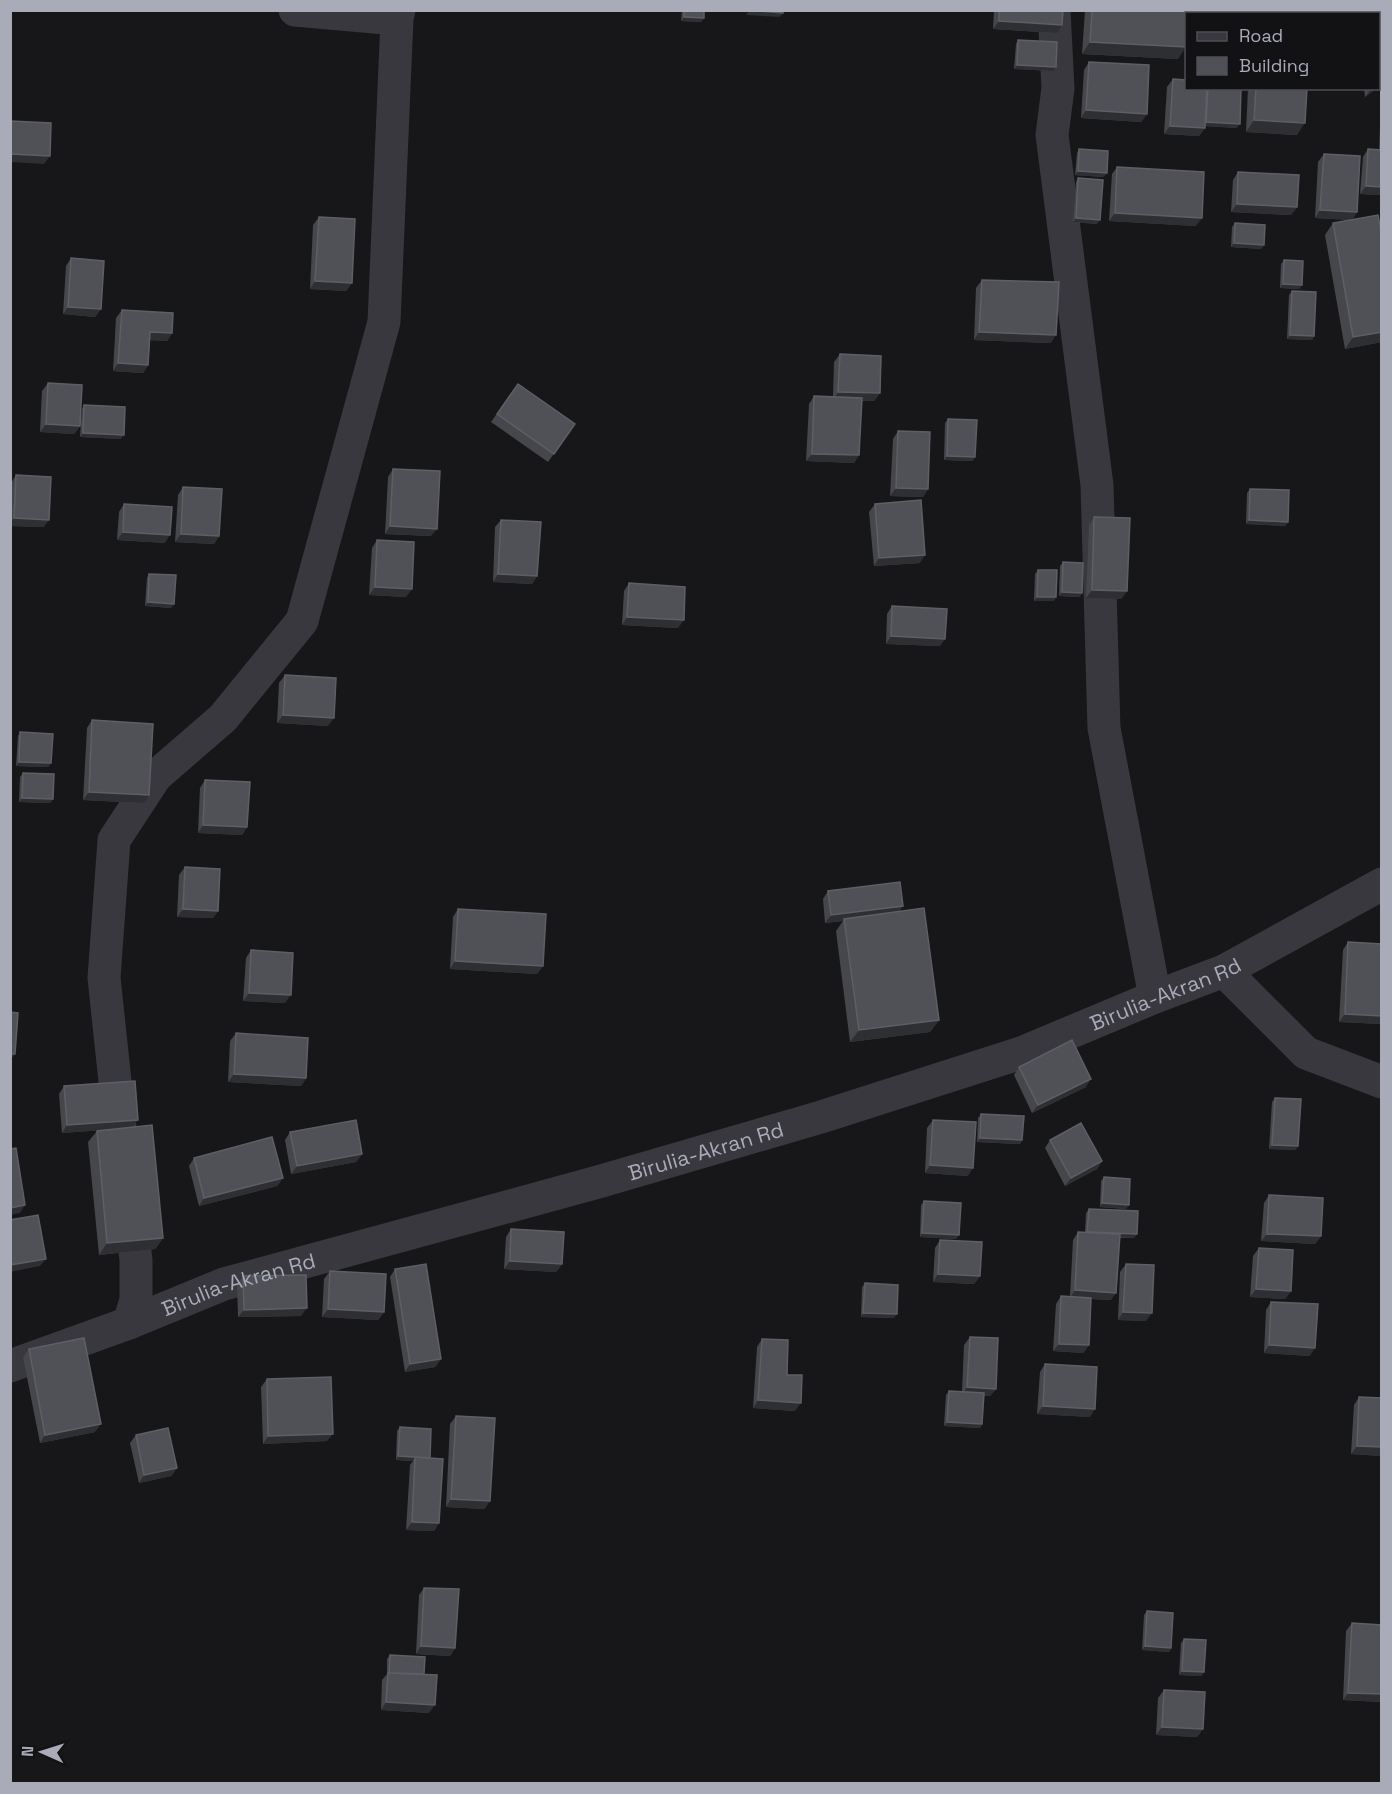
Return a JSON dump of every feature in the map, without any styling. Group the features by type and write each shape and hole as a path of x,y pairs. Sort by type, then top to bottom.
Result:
{"street":[{"path":"129,1323 136,1300 136,1260 104,978 114,840 156,776 223,718 302,621 384,322 398,15 295,10"},
{"path":"1054,10 1058,88 1052,135 1097,485 1104,728 1155,997"},
{"name":"Birulia-Akran Rd","path":"10,1366 129,1323 224,1284 598,1182 821,1117 1021,1053 1224,971 1382,884"},
{"path":"1224,971 1306,1053 1382,1082"}],"building":[{"path":"684,10 704,10 704,18 684,17"},
{"path":"749,10 783,10 783,13"},
{"path":"999,10 1063,10 1062,25 999,21"},
{"path":"1092,10 1188,10 1185,12 1185,47 1090,42"},
{"path":"1260,10 1311,10 1311,12 1260,12"},
{"path":"1364,10 1382,10 1382,81 1380,82 1380,12 1362,12"},
{"path":"1018,40 1057,42 1056,67 1017,65"},
{"path":"1089,62 1149,65 1147,114 1086,110"},
{"path":"1173,79 1185,80 1185,90 1207,90 1205,128 1170,126"},
{"path":"1208,90 1241,90 1240,124 1206,122"},
{"path":"1256,90 1307,90 1305,123 1254,120"},
{"path":"11,121 51,123 50,156 10,154"},
{"path":"1079,149 1108,151 1107,173 1078,171"},
{"path":"1368,149 1382,150 1382,187 1366,186"},
{"path":"1324,154 1360,156 1357,212 1320,210"},
{"path":"1117,167 1204,172 1202,218 1115,213"},
{"path":"1238,172 1299,175 1297,207 1237,204"},
{"path":"1078,178 1103,180 1100,220 1076,218"},
{"path":"1378,215 1382,237 1382,332 1353,337 1333,223"},
{"path":"319,217 355,219 352,283 315,281"},
{"path":"1235,223 1265,225 1264,245 1234,243"},
{"path":"71,258 104,261 101,309 68,307"},
{"path":"1284,260 1303,261 1302,285 1283,284"},
{"path":"982,280 1059,282 1056,335 979,332"},
{"path":"1292,291 1316,292 1314,336 1290,335"},
{"path":"122,310 173,313 172,333 150,332 148,365 118,363"},
{"path":"840,354 881,356 880,393 838,392"},
{"path":"48,383 82,385 80,426 46,424"},
{"path":"518,384 575,424 554,454 497,414"},
{"path":"814,396 862,398 859,455 812,454"},
{"path":"84,405 125,407 124,435 83,433"},
{"path":"948,419 977,420 975,457 947,456"},
{"path":"898,431 930,432 928,489 896,488"},
{"path":"393,469 440,471 437,529 390,526"},
{"path":"16,475 51,477 49,520 14,518"},
{"path":"183,487 222,489 219,536 181,534"},
{"path":"1250,489 1289,490 1288,522 1249,520"},
{"path":"921,500 925,555 879,558 875,504"},
{"path":"124,504 172,507 170,535 123,532"},
{"path":"1094,517 1130,518 1127,591 1092,590"},
{"path":"501,520 541,522 537,576 498,574"},
{"path":"377,540 414,542 412,589 375,587"},
{"path":"1063,562 1083,563 1082,593 1062,592"},
{"path":"1038,570 1057,570 1056,597 1037,597"},
{"path":"149,574 176,575 174,604 148,602"},
{"path":"629,583 685,587 684,620 627,617"},
{"path":"892,606 947,609 945,639 891,636"},
{"path":"285,675 336,678 334,718 283,715"},
{"path":"92,720 153,724 149,795 89,792"},
{"path":"20,732 53,734 51,763 19,762"},
{"path":"23,773 54,774 53,799 22,798"},
{"path":"205,780 250,782 247,827 203,825"},
{"path":"185,867 220,869 218,911 183,909"},
{"path":"900,882 903,906 831,915 828,891"},
{"path":"924,908 939,1020 859,1030 844,919"},
{"path":"458,909 546,914 543,966 455,961"},
{"path":"1348,942 1382,944 1382,1016 1345,1014"},
{"path":"251,950 293,953 291,995 249,993"},
{"path":"10,1012 18,1013 15,1054 10,1054"},
{"path":"236,1033 308,1038 306,1078 234,1074"},
{"path":"1072,1040 1091,1079 1038,1105 1019,1067"},
{"path":"135,1081 138,1120 67,1125 64,1086"},
{"path":"1275,1098 1301,1099 1298,1146 1272,1145"},
{"path":"981,1114 1024,1116 1022,1140 980,1138"},
{"path":"356,1120 362,1154 297,1166 290,1132"},
{"path":"933,1120 976,1122 973,1168 930,1165"},
{"path":"1081,1123 1102,1161 1071,1178 1050,1140"},
{"path":"152,1125 163,1238 107,1243 97,1131"},
{"path":"272,1137 283,1178 204,1198 194,1158"},
{"path":"16,1148 25,1205 10,1208 10,1149"},
{"path":"1104,1177 1130,1179 1129,1205 1102,1203"},
{"path":"1269,1195 1323,1198 1321,1236 1267,1234"},
{"path":"924,1201 961,1203 959,1235 922,1233"},
{"path":"1089,1209 1138,1211 1137,1234 1087,1232"},
{"path":"38,1215 46,1259 10,1265 10,1220"},
{"path":"511,1229 564,1232 562,1264 510,1261"},
{"path":"1078,1232 1120,1234 1116,1293 1075,1290"},
{"path":"940,1240 982,1242 980,1276 938,1274"},
{"path":"1259,1248 1293,1250 1291,1291 1256,1289"},
{"path":"426,1264 441,1359 410,1364 395,1269"},
{"path":"1126,1264 1154,1265 1152,1313 1123,1312"},
{"path":"330,1271 386,1274 384,1312 328,1309"},
{"path":"306,1275 307,1308 244,1310 243,1276"},
{"path":"865,1283 898,1285 897,1314 863,1313"},
{"path":"1061,1296 1091,1298 1089,1345 1059,1344"},
{"path":"1271,1302 1318,1304 1315,1348 1269,1345"},
{"path":"970,1337 998,1338 996,1389 967,1387"},
{"path":"84,1338 101,1424 45,1435 29,1349"},
{"path":"762,1339 788,1340 787,1375 802,1375 801,1403 758,1400"},
{"path":"1045,1364 1097,1367 1095,1409 1043,1406"},
{"path":"331,1377 333,1434 268,1436 267,1379"},
{"path":"949,1391 984,1393 982,1424 947,1422"},
{"path":"1359,1397 1382,1398 1382,1447 1357,1446"},
{"path":"456,1416 495,1418 490,1501 451,1499"},
{"path":"400,1427 431,1429 430,1458 398,1456"},
{"path":"168,1428 177,1468 144,1475 136,1435"},
{"path":"415,1457 443,1459 439,1523 412,1522"},
{"path":"424,1588 459,1589 455,1648 421,1646"},
{"path":"1147,1611 1173,1613 1171,1648 1145,1646"},
{"path":"1352,1623 1382,1625 1382,1694 1348,1693"},
{"path":"1184,1639 1206,1640 1204,1672 1182,1671"},
{"path":"390,1655 425,1657 424,1674 389,1673"},
{"path":"388,1673 437,1675 435,1705 386,1702"},
{"path":"1164,1690 1205,1692 1203,1729 1162,1727"}]}
